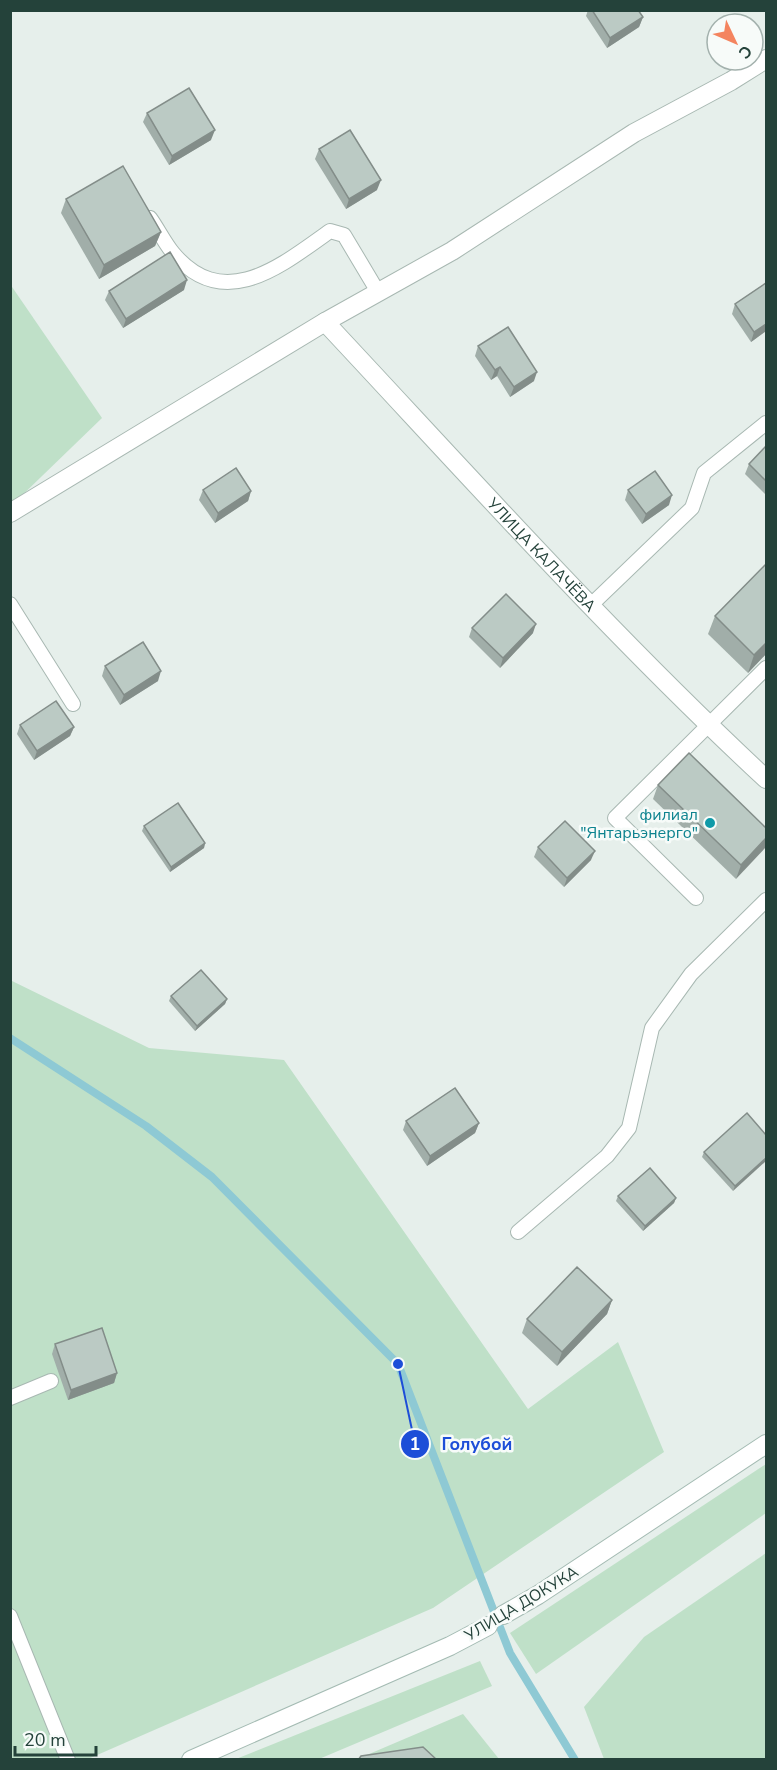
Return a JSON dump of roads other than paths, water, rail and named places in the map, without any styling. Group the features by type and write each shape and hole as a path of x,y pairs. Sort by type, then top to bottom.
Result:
{"street":[{"path":"10,513 325,322 452,250 634,133 731,81 766,59"},
{"name":"УЛИЦА КАЛАЧЁВА","path":"325,322 591,605 708,725 766,779"},
{"name":"УЛИЦА ДОКУКА","path":"191,1760 450,1646 488,1626 766,1444"}],"lane":[{"path":"144,208 173,253 194,272 221,283 249,280 288,260 330,231 344,235 378,292"},
{"path":"591,605 692,508 704,472 766,423"},
{"path":"10,604 73,704"},
{"path":"696,898 615,818 766,668"},
{"path":"518,1232 607,1156 629,1128 652,1028 691,974 766,900"},
{"path":"10,1398 51,1381"},
{"path":"10,1616 68,1760"}],"waterway":[{"path":"10,1038 146,1126 212,1177 398,1364 510,1653 575,1760"}],"place":[{"name":"филиал \"Янтарьэнерго\"","path":"710,823"},
{"name":"Голубой","path":"398,1364"}]}
